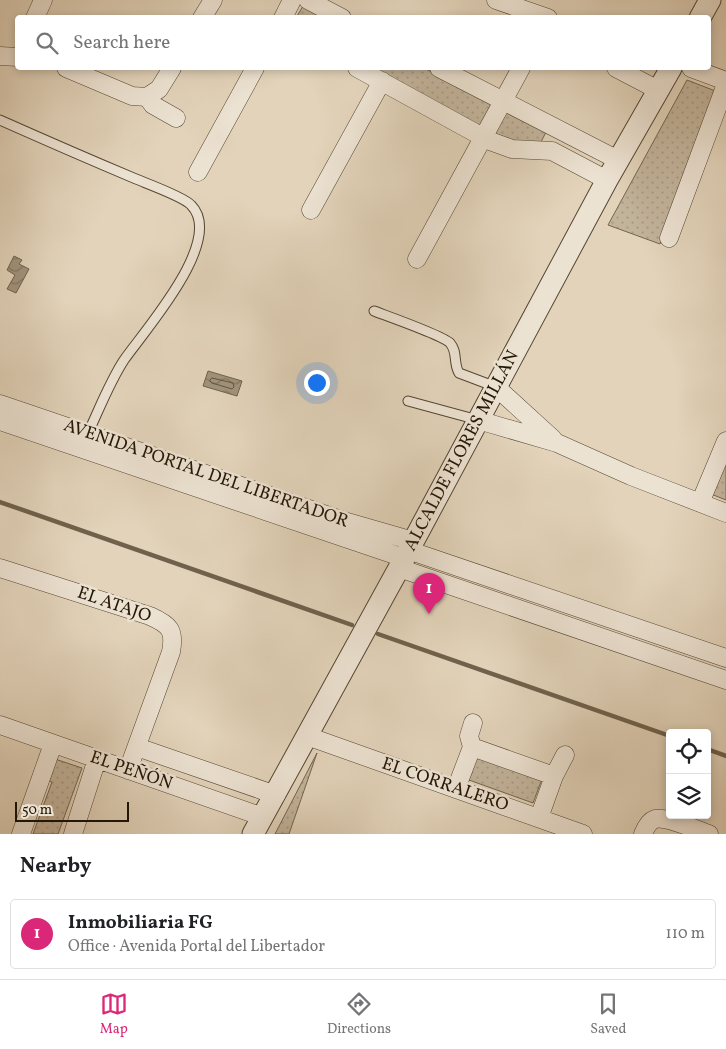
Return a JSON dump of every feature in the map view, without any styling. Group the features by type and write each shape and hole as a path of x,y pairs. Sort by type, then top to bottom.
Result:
{"street":[{"path":"36,15 43,0"},
{"path":"204,15 213,0"},
{"path":"284,15 292,0"},
{"path":"308,0 336,15"},
{"path":"496,0 539,15"},
{"path":"702,15 710,0"},
{"path":"0,56 15,57"},
{"path":"71,70 132,96 147,97 159,89 171,70"},
{"path":"198,172 254,70"},
{"path":"361,70 483,138 512,149 552,151 607,180"},
{"path":"443,70 618,160"},
{"path":"417,259 520,70"},
{"path":"620,70 658,90"},
{"name":"ALCALDE FLORES MILLÁN","path":"258,826 607,180 658,90 673,70"},
{"path":"669,238 726,82 682,70"},
{"path":"311,210 382,81"},
{"path":"147,97 153,105 176,118"},
{"path":"496,387 557,443"},
{"name":"AVENIDA PORTAL DEL LIBERTADOR","path":"0,404 84,441 406,554 726,658"},
{"path":"478,420 557,443 631,476 726,513"},
{"name":"AVENIDA PORTAL DEL LIBERTADOR","path":"0,421 84,441"},
{"path":"700,503 726,441"},
{"name":"AVENIDA PORTAL DEL LIBERTADOR","path":"406,554 726,680"},
{"name":"EL ATAJO","path":"0,568 150,616 163,622 171,630 173,641 171,652 128,770"},
{"path":"456,789 472,747 469,736 473,723"},
{"name":"EL PEÑÓN","path":"0,725 128,770 258,826"},
{"name":"EL CORRALERO","path":"307,736 583,834"},
{"path":"21,834 53,744"},
{"name":"EL PEÑÓN","path":"137,747 276,795"},
{"path":"472,747 554,776"},
{"path":"539,818 554,776 565,754"},
{"path":"72,834 97,759"},
{"path":"643,834 645,828 655,819 665,819 708,834"}],"lane":[{"path":"0,120 164,191 191,205 200,220 199,237 191,262 168,302 125,359 84,441"},
{"path":"374,311 446,340 455,352 456,368 459,373 496,387"},
{"path":"408,401 478,420"}],"shaded area":[{"path":"303,6 320,15 298,15"},
{"path":"375,70 428,70 547,130 541,142 506,141"},
{"path":"687,80 718,92 660,244 608,225"},
{"path":"726,457 726,500 711,494"},
{"path":"317,753 289,834 275,834"},
{"path":"477,756 542,779 533,803 469,780"},
{"path":"55,759 82,768 58,834 33,834 52,782 48,780"}],"water":[{"path":"14,256 22,260 19,264 29,269 16,293 7,289 15,275 7,270"},
{"path":"208,371 242,381 237,396 203,386"}],"waterway":[{"path":"0,502 352,625"},
{"path":"378,634 666,735"},
{"path":"711,750 726,756"}],"place":[{"name":"Inmobiliaria FG","path":"429,614"}]}
